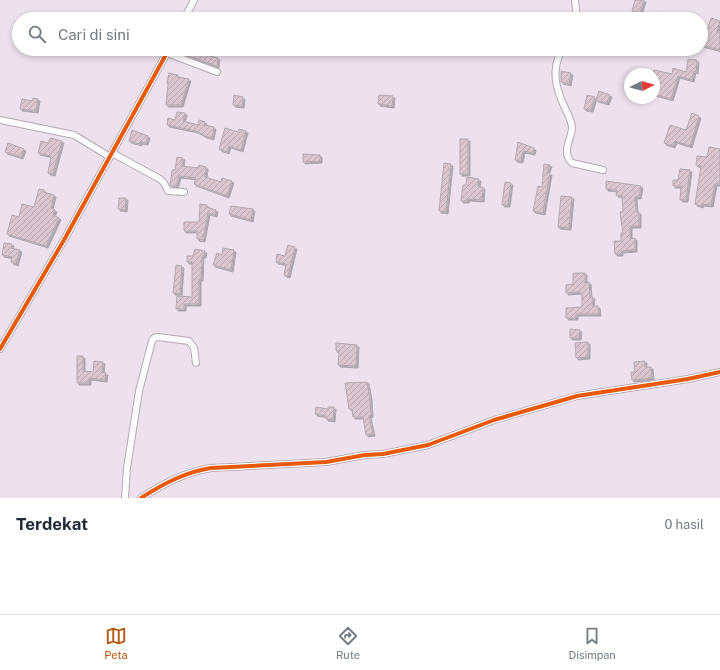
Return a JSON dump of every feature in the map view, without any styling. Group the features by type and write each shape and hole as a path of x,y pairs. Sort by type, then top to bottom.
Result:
{"street":[{"path":"188,12 194,0"},
{"path":"575,0 576,12"},
{"path":"0,349 64,240 165,56"},
{"path":"180,56 218,72"},
{"path":"558,56 555,61 554,73 562,102 572,126 567,144 567,156 572,163 603,170"},
{"path":"0,120 74,135 160,179 168,191 184,192"},
{"path":"125,498 127,468 139,391 152,341 154,338 158,337 189,341 194,348 196,363"},
{"path":"141,498 192,471 217,468 326,462 365,455 383,454 428,445 494,420 577,396 688,379 720,372"}],"building":[{"path":"635,0 644,0 640,12 632,11"},
{"path":"711,18 720,21 717,32 720,32 720,50 708,47 708,27"},
{"path":"188,56 210,56 218,58 217,66"},
{"path":"688,59 697,60 696,72 694,71 692,80 678,76 671,99 660,96 660,71 672,74 673,68 686,72"},
{"path":"561,71 571,73 569,84 561,82"},
{"path":"169,73 178,75 177,77 189,79 181,105 166,105"},
{"path":"599,91 610,95 607,103 596,100"},
{"path":"234,95 243,97 242,106 233,105"},
{"path":"379,95 393,96 392,106 378,104"},
{"path":"587,95 595,97 591,110 584,109"},
{"path":"33,98 38,99 36,111 20,109 22,99 32,101"},
{"path":"177,112 185,113 183,121 198,125 199,120 205,122 204,125 214,127 212,138 196,131 167,125 168,118 175,120"},
{"path":"692,113 699,116 690,146 675,141 673,146 664,143 670,125 686,130"},
{"path":"225,128 238,132 239,129 246,131 241,150 229,146 227,152 219,149"},
{"path":"132,130 148,136 146,143 140,142 140,144 129,141"},
{"path":"50,138 62,141 53,174 48,173 51,156 38,153 41,141 48,143"},
{"path":"460,139 468,139 468,174 460,174"},
{"path":"518,142 534,148 533,153 523,151 521,161 515,160"},
{"path":"8,143 24,149 21,157 5,152"},
{"path":"709,147 720,149 720,184 715,184 711,205 702,204 701,206 695,204 701,166 696,165 697,156 707,157"},
{"path":"303,154 320,155 320,161 303,162"},
{"path":"177,157 183,158 182,166 198,168 199,165 206,167 205,177 221,182 222,178 232,181 227,196 194,184 196,178 179,176 176,187 170,185 172,170 175,170"},
{"path":"444,163 451,164 446,212 439,211"},
{"path":"544,164 550,165 547,173 550,173 543,213 533,211 538,186 542,187"},
{"path":"680,169 690,170 686,200 680,200 681,186 673,186 673,180 678,180"},
{"path":"467,177 479,179 478,187 483,187 482,200 468,199 467,201 461,201 463,185 466,185"},
{"path":"606,181 641,186 639,197 635,197 636,212 639,212 639,226 630,226 630,239 635,238 635,250 621,251 621,254 615,254 614,241 621,241 621,233 623,233 620,212 623,212 622,196 616,195 617,190 606,189"},
{"path":"505,182 511,183 508,205 502,205"},
{"path":"39,189 54,195 51,208 55,210 53,215 59,218 46,246 7,234 12,215 19,217 22,204 34,207"},
{"path":"561,196 572,197 569,228 558,227"},
{"path":"119,198 126,198 125,210 118,209"},
{"path":"200,204 207,205 207,207 216,210 215,215 208,213 203,240 197,239 197,231 184,231 184,222 199,222"},
{"path":"231,206 253,209 251,220 229,214"},
{"path":"4,243 12,244 11,248 20,250 16,264 11,262 12,257 2,255"},
{"path":"288,245 295,247 288,276 284,275 286,264 276,262 277,254 285,256"},
{"path":"223,248 234,250 231,270 213,265 217,253 222,255"},
{"path":"195,249 205,251 204,256 202,256 201,279 199,279 199,304 184,304 184,309 176,309 177,296 192,297 192,262 187,262 187,256 193,256"},
{"path":"176,265 182,266 180,294 173,293"},
{"path":"573,273 585,273 585,283 589,282 590,297 593,297 592,306 598,306 599,314 576,314 576,318 566,318 566,308 582,307 582,295 580,292 566,293 566,285 573,284"},
{"path":"570,329 580,330 579,338 570,338"},
{"path":"588,342 588,357 576,358 575,343"},
{"path":"336,343 357,345 356,366 338,365 339,351 336,351"},
{"path":"77,356 83,356 83,371 93,372 94,361 103,362 102,372 106,373 105,380 89,378 89,383 77,383"},
{"path":"645,361 645,367 651,367 652,378 632,380 631,372 635,372 634,362"},
{"path":"367,382 371,415 369,416 373,434 366,435 363,417 353,417 352,409 349,409 345,383"},
{"path":"316,407 328,409 328,407 334,407 333,420 326,419 326,416 315,414"}],"cycle path":[{"path":"0,349 64,240 165,56"},
{"path":"141,498 174,479 201,470 211,468 326,462 365,455 383,454 428,445 494,420 577,396 688,379 720,372"}]}
